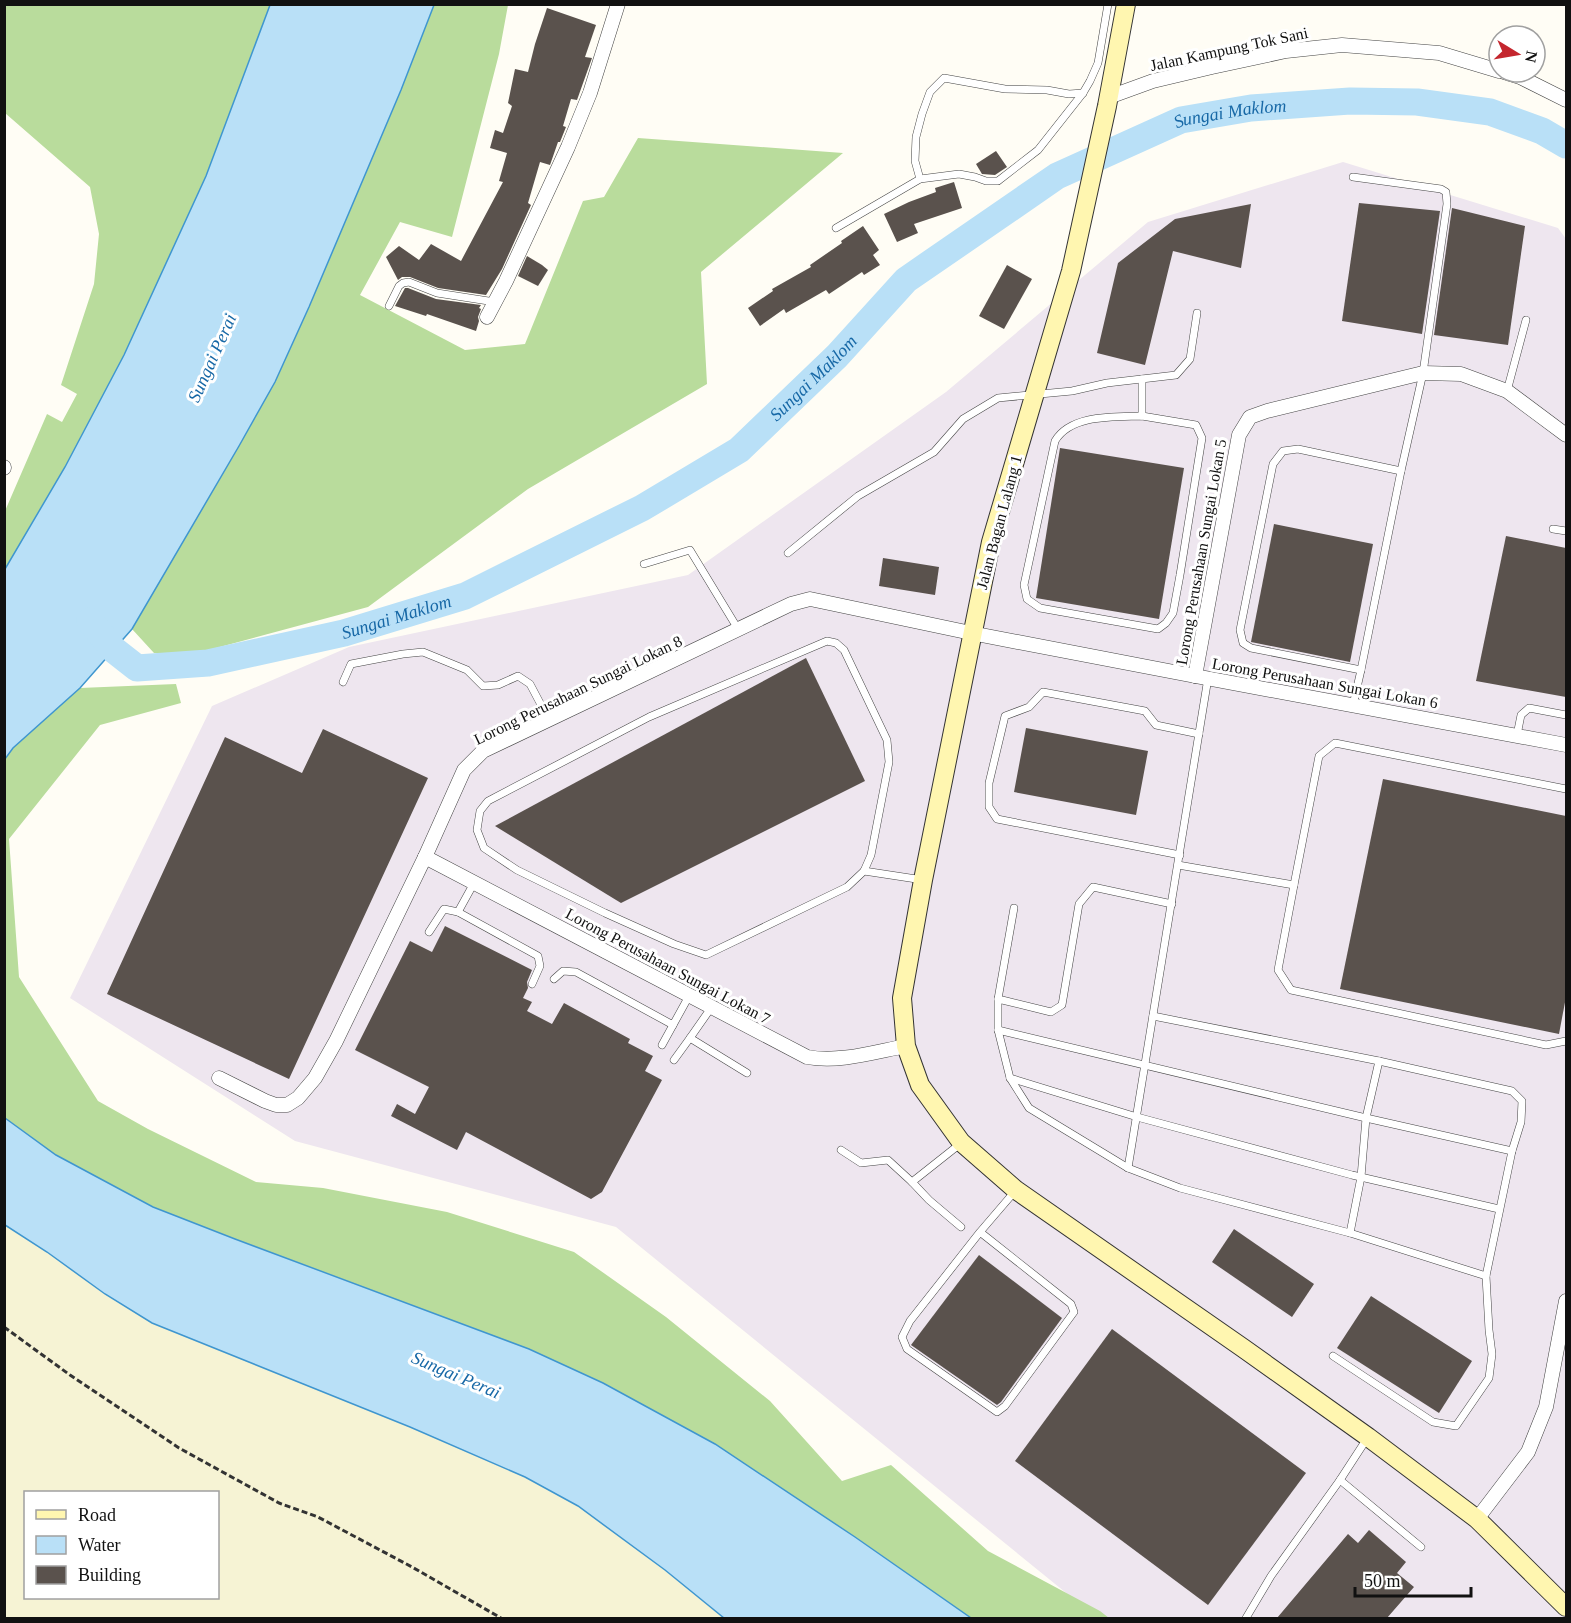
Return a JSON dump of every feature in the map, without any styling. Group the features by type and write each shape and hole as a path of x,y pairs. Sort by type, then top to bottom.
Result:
{"main road":[{"name":"Jalan Bagan Lalang 1","path":"1126,4 1089,194 1071,271 991,542 971,633 902,998 906,1046 920,1085 962,1142 1016,1190 1368,1437 1477,1519 1566,1607"}],"street":[{"path":"487,317 568,147 590,93 618,4"},
{"name":"Jalan Kampung Tok Sani","path":"1108,101 1153,81 1286,51 1342,45 1439,53 1487,67"},
{"path":"1534,84 1566,100"},
{"name":"Lorong Perusahaan Sungai Lokan 5","path":"1202,677 1239,435 1250,417 1423,373 1461,374 1507,391 1566,435"},
{"name":"Lorong Perusahaan Sungai Lokan 8","path":"219,1078 265,1101 276,1105 287,1105 298,1098 315,1078 336,1041 465,770 483,751 738,629 792,604 810,599 971,633"},
{"name":"Lorong Perusahaan Sungai Lokan 6","path":"971,633 1566,745"},
{"name":"Lorong Perusahaan Sungai Lokan 7","path":"425,857 807,1057 822,1060 842,1058 906,1046"},
{"path":"1477,1519 1528,1452 1546,1407 1566,1301"}],"lane":[{"path":"836,228 920,179 959,174 986,181 998,181 1038,150 1083,93 1098,63 1108,4"},
{"path":"920,179 915,161 916,137 930,92 944,78 1005,89 1083,93"},
{"path":"1353,177 1440,189 1446,192 1447,204 1423,373 1353,705"},
{"path":"389,306 399,286 408,282 437,292 495,302"},
{"path":"788,554 858,496 934,452 963,419 998,398 1034,396 1107,383 1176,375 1190,359 1197,313"},
{"path":"1507,391 1526,320"},
{"path":"1142,379 1142,416"},
{"path":"1142,416 1196,425 1202,438 1173,613 1158,629 1040,608 1027,599 1024,585 1055,441 1059,434 1091,418 1142,416"},
{"path":"1361,670 1251,648 1243,643 1240,630 1273,464 1283,452 1298,449 1401,471"},
{"path":"1553,529 1566,531"},
{"path":"644,564 690,550 738,629"},
{"path":"827,641 836,643 844,650 887,740 889,762 885,785 871,855 864,871 847,887 706,955 664,939 517,870 484,848 477,830 480,810 488,801 649,717 827,641"},
{"path":"343,682 351,664 423,652 467,670 483,686 498,685 518,676 530,684 549,720"},
{"path":"1128,1168 1199,734 1202,677"},
{"path":"1180,855 997,819 989,807 989,783 1005,716 1029,707 1044,692 1144,711 1156,724 1199,734"},
{"path":"1516,735 1521,715 1529,708 1566,715"},
{"path":"1566,789 1335,743 1319,756 1278,970 1290,990 1546,1045 1566,1041"},
{"path":"1178,866 1294,885"},
{"path":"864,871 923,880"},
{"path":"458,912 474,883"},
{"path":"998,999 1051,1012 1062,1005 1079,904 1092,887 1172,904"},
{"path":"1014,908 998,999 998,1030 1010,1078 1029,1108 1128,1168 1180,1188 1350,1233 1486,1276"},
{"path":"429,932 444,909 458,912 538,956 540,966 532,984"},
{"path":"554,979 563,971 576,972 674,1025"},
{"path":"662,1045 689,996"},
{"path":"674,1060 711,1008"},
{"path":"1154,1016 1512,1090 1522,1101 1521,1122 1512,1151 1486,1276 1492,1354 1489,1378 1456,1426 1433,1422 1333,1356"},
{"path":"998,1030 1512,1151"},
{"path":"690,1038 747,1073"},
{"path":"1350,1233 1362,1177 1366,1118 1379,1061"},
{"path":"1010,1078 1137,1117 1362,1177 1499,1209"},
{"path":"912,1182 962,1142"},
{"path":"841,1150 861,1163 888,1160 961,1227"},
{"path":"980,1232 1071,1304 1074,1312 1005,1406 997,1412 907,1349 902,1337 910,1321 980,1232 1016,1190"},
{"path":"1246,1618 1271,1576 1368,1437"},
{"path":"1340,1479 1421,1547"}],"path":[{"path":"4,1327 70,1375 179,1448 279,1503 318,1516 501,1618"}],"shaded area":[{"path":"1343,162 1558,228 1566,239 1566,1618 1097,1618 616,1227 295,1141 70,998 212,706 349,647 688,575 946,392 1148,222"},
{"path":"4,1225 152,1323 410,1427 525,1477 578,1506 665,1570 724,1618 5,1618"}],"green space":[{"path":"5,5 270,5 206,176 124,355 65,467 5,569 5,511 47,414 62,422 77,394 61,385 94,284 99,234 90,187 5,113"},
{"path":"434,5 508,5 499,54 452,237 400,222 360,295 465,350 525,344 583,201 604,197 638,138 843,153 701,272 707,384 528,489 368,607 194,654 154,653 132,629 275,382 401,90"},
{"path":"176,684 181,703 100,725 9,839 19,977 98,1101 148,1129 256,1182 323,1188 447,1212 574,1252 666,1317 770,1401 842,1481 891,1465 988,1551 1109,1618 971,1618 855,1537 529,1349 153,1207 56,1155 7,1121 5,1118 5,759 13,748 80,688"}],"water":[{"name":"Sungai Perai","path":"270,5 434,5 401,90 309,307 275,382 239,446 132,629 80,688 13,748 5,759 5,569 65,467 124,355 206,176"},
{"name":"Sungai Perai","path":"5,1118 56,1155 153,1207 529,1349 603,1383 715,1444 971,1618 724,1618 665,1570 578,1506 525,1477 410,1427 152,1323 105,1294 5,1225"}],"building":[{"path":"547,8 596,25 585,57 592,58 577,100 571,99 563,126 566,127 550,165 540,162 528,203 531,205 502,269 486,295 438,288 410,277 402,277 398,280 386,257 399,246 419,260 431,244 461,261 503,182 499,181 507,153 490,148 495,130 503,133 512,106 508,103 515,69 528,72"},
{"path":"996,151 1007,167 995,175 982,174 976,164"},
{"path":"954,182 962,208 914,224 918,233 897,242 884,214 936,192 935,188"},
{"path":"1359,203 1440,211 1422,334 1342,321"},
{"path":"1251,204 1241,268 1173,251 1145,365 1097,353 1118,263 1175,219"},
{"path":"1452,208 1525,226 1508,345 1434,335"},
{"path":"863,226 879,250 873,255 880,265 864,275 862,272 829,294 826,290 786,313 784,309 760,326 748,308 773,291 772,289 811,267 810,265"},
{"path":"527,256 548,270 538,286 518,276"},
{"path":"1007,265 1032,279 1004,329 979,316"},
{"path":"405,288 436,299 481,305 476,331 395,306"},
{"path":"1060,448 1184,468 1159,619 1036,598"},
{"path":"1274,524 1373,544 1350,662 1251,642"},
{"path":"1506,536 1566,548 1566,697 1476,681"},
{"path":"883,558 939,567 935,595 879,586"},
{"path":"806,658 865,781 621,903 495,826"},
{"path":"1026,728 1148,751 1136,815 1014,792"},
{"path":"323,729 428,778 289,1079 107,994 225,737 302,773"},
{"path":"1383,779 1566,816 1566,997 1559,1034 1340,989"},
{"path":"445,926 532,970 523,998 532,1002 527,1011 552,1024 564,1003 630,1039 628,1043 653,1056 645,1071 662,1080 602,1192 591,1199 466,1132 457,1150 391,1116 397,1104 415,1114 429,1087 355,1050 410,941 432,952"},
{"path":"1234,1229 1314,1284 1292,1317 1212,1262"},
{"path":"979,1255 1062,1318 997,1405 911,1345"},
{"path":"1371,1296 1472,1361 1439,1413 1337,1348"},
{"path":"1112,1329 1306,1473 1208,1605 1015,1461"},
{"path":"1369,1530 1406,1562 1397,1573 1414,1587 1387,1618 1277,1618 1348,1534 1358,1543"}],"waterway":[{"name":"Sungai Maklom","path":"90,621 114,650 137,668 208,663 344,633 465,596 642,508 739,450 837,356 906,280 1057,176 1181,120 1251,108 1350,101 1417,102 1490,112 1542,131 1566,145"}]}
